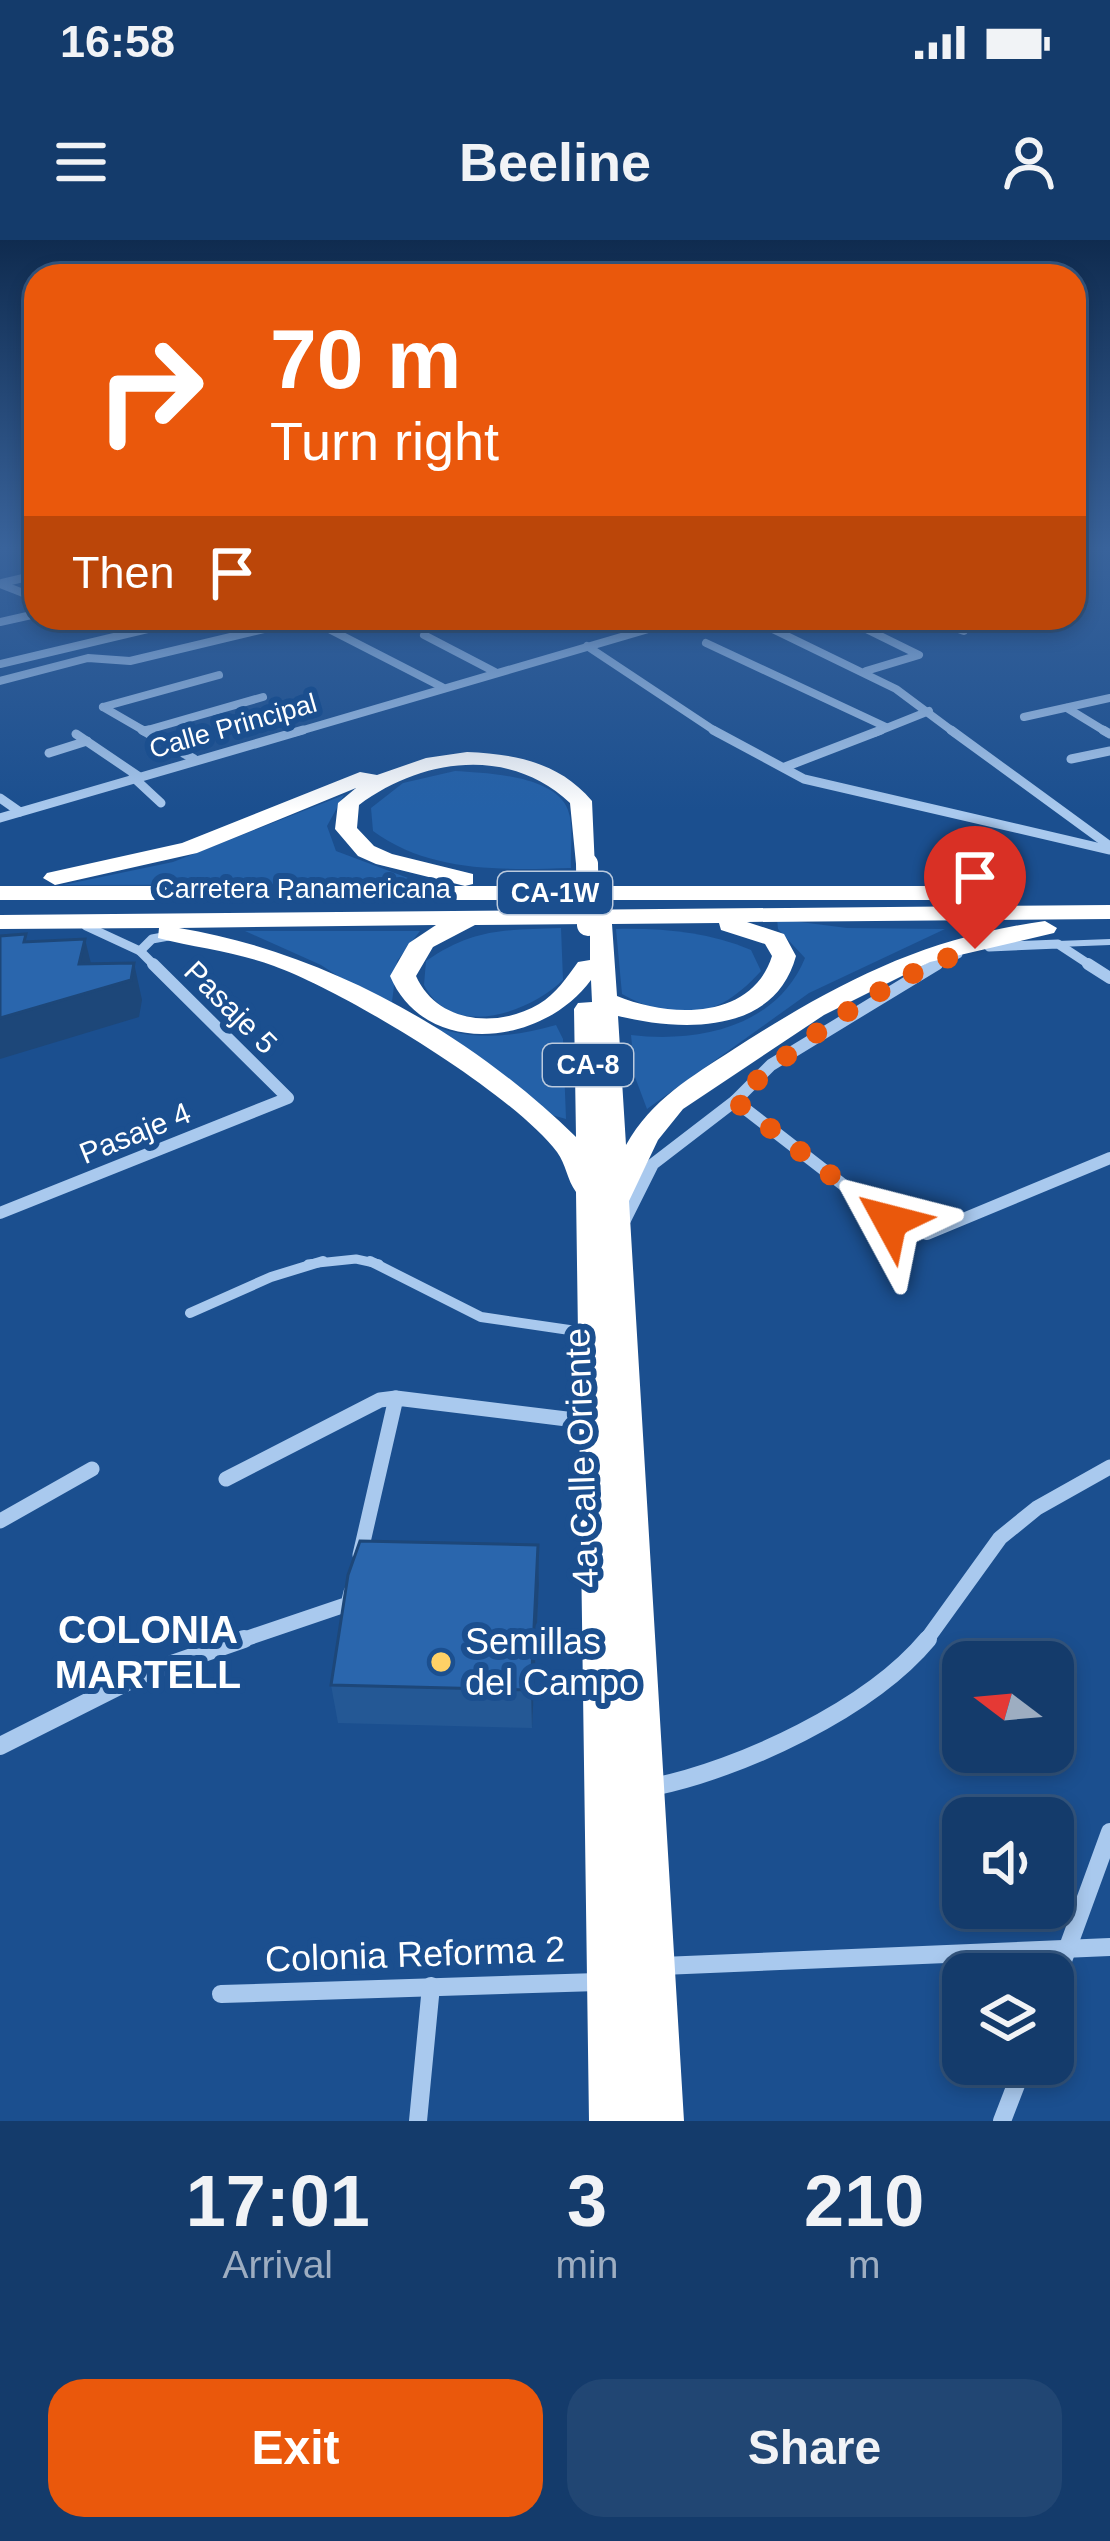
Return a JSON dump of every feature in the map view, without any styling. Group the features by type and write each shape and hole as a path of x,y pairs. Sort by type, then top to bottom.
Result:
{"highway":[{"path":"0,890 136,863 244,828 391,767 468,755 524,760 580,784 596,812 593,864"},
{"path":"593,864 581,800 558,778 511,764 449,761 405,770 362,790 344,818 352,840 366,851 434,874 543,885 783,891"},
{"name":"4a Calle Oriente","path":"593,864 584,923 608,1217 640,1789 630,1974 615,2121"},
{"name":"Carretera Panamericana","path":"0,890 1110,896"},
{"name":"Carretera Panamericana","path":"0,922 584,923 641,918 1110,912"},
{"path":"607,1000 638,1016 694,1021 743,1004 784,967 782,947 762,933 641,918"},
{"path":"584,923 485,920 450,928 416,950 404,983 416,1000 445,1020 496,1026 545,1012 587,967"},
{"path":"29,922 176,934 302,967 460,1061 567,1145 608,1217"},
{"path":"608,1217 653,1123 674,1102 860,981 952,943 1110,922"},
{"name":"4a Calle Oriente","path":"584,923 607,1000 608,1217 596,1333 596,1423 630,1974 658,2121"}],"street":[{"path":"0,664 123,635"},
{"path":"0,681 88,658 130,661 240,635"},
{"path":"340,635 443,688"},
{"path":"424,635 496,673"},
{"name":"Calle Principal","path":"0,818 627,635"},
{"path":"787,635 866,671 929,711 1110,848"},
{"path":"866,671 919,655 878,635"},
{"path":"706,643 886,727"},
{"path":"587,646 715,731 826,786 1110,848"},
{"path":"194,759 103,707 220,675"},
{"path":"144,730 263,697"},
{"path":"1024,717 1110,698"},
{"path":"1066,708 1110,734"},
{"path":"785,767 929,711"},
{"path":"76,734 135,777 160,803"},
{"path":"49,753 87,741"},
{"path":"1071,759 1110,751"},
{"path":"0,798 20,812"},
{"name":"Pasaje 5","path":"86,926 140,951 288,1098"},
{"name":"Pasaje 5","path":"140,951 152,939 176,934"},
{"path":"608,1217 653,1164 735,1101 771,1065 886,991 956,954 994,946 1058,944 1110,978"},
{"name":"Pasaje 4","path":"0,1213 288,1098"},
{"path":"735,1101 890,1221 927,1234 1110,1158"},
{"path":"0,1746 143,1674 348,1604 396,1398"},
{"path":"226,1479 380,1400 396,1398 596,1423"},
{"path":"640,1789 691,1783 735,1766 896,1671 923,1646 982,1556 1016,1523 1110,1467"},
{"path":"0,1521 92,1469"},
{"path":"1067,1953 1110,1832"},
{"name":"Colonia Reforma 2","path":"221,1994 431,1986 1070,1945 1110,1947"},
{"path":"418,2121 431,1986"},
{"path":"1002,2121 1016,2085"}],"lane":[{"path":"1058,944 1110,942"},
{"path":"190,1313 311,1265 355,1258 378,1264 479,1317 533,1330 596,1333"}],"shaded area":[{"path":"455,771 518,778 561,798 571,823 571,868 494,868 443,862 395,845 373,831 371,808 403,783"},
{"path":"344,795 327,826 336,851 424,884 63,885 173,862"},
{"path":"777,919 847,928 945,929 809,993 647,1109 635,1077 631,1035 708,1032 755,1015 775,1000 805,958 778,929"},
{"path":"561,928 563,980 512,1010 492,1016 453,1012 424,985 426,961 459,942 506,931"},
{"path":"616,929 668,930 718,939 751,950 761,971 713,1007 680,1013 661,1010 622,994"},
{"path":"245,931 420,931 397,961 392,1002 431,1025 471,1035 512,1034 556,1025 563,1039 566,1119 548,1114 321,965"}],"building":[{"path":"26,934 24,942 85,939 79,964 134,963 131,980 0,1018 0,936"},
{"name":"Semillas del Campo","path":"360,1541 538,1545 531,1690 331,1685 348,1575"}],"place":[{"name":"Semillas del Campo","path":"441,1662"}],"district":[{"name":"COLONIA MARTELL","path":"148,1652"}],"route":[{"path":"890,1221 735,1101 771,1065 811,1038 910,976 975,949"}]}
